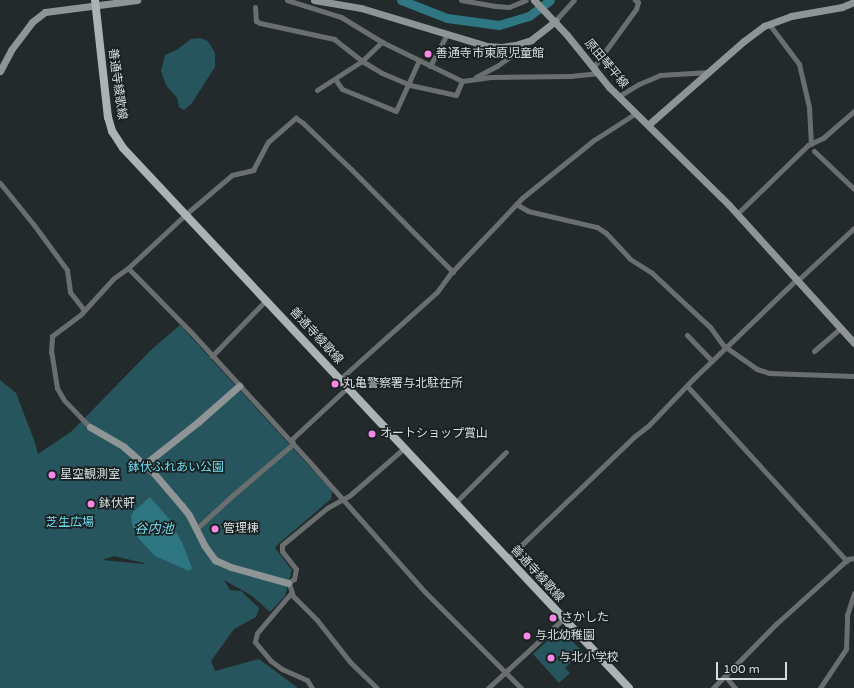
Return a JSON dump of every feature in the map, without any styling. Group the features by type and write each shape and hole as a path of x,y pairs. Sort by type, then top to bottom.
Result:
{"main road":[{"path":"0,71 11,50 38,16 51,11 96,2 137,0"},
{"path":"314,0 361,8 487,46 502,47 531,40 553,20"},
{"name":"原田琴平線","path":"534,0 553,20 595,71 737,214 854,343"},
{"path":"648,125 744,41 769,24 791,16 842,7 853,1"},
{"name":"善通寺綾歌線","path":"96,2 106,103 112,131 123,148 629,688"},
{"path":"145,464 198,422 239,386"},
{"path":"90,427 124,447 145,464 182,506 210,554 224,565 289,583"}],"street":[{"path":"287,0 341,17 382,42 462,81 491,77 570,76 595,71 636,9 638,2 635,0"},
{"path":"461,0 509,7 526,0"},
{"path":"553,20 574,0"},
{"path":"255,7 256,21 334,39 362,61 382,73 408,84 456,95 462,81"},
{"path":"769,24 799,64 809,107 811,144"},
{"path":"430,66 447,34"},
{"path":"317,90 362,61 382,42"},
{"path":"473,79 496,66 519,50 515,45"},
{"path":"335,79 342,89 396,111 419,60"},
{"path":"619,96 639,84 660,75 709,72"},
{"path":"737,214 774,176 811,144 823,138 854,111"},
{"path":"340,379 427,302 516,204 542,180 594,140 636,113"},
{"path":"90,427 64,400 57,388 51,352 52,336 84,310 114,278 128,268 186,214 232,175 253,170 268,142 296,118 352,169 453,272"},
{"path":"814,151 854,188"},
{"path":"0,183 34,225 67,270 70,292 84,310"},
{"path":"516,204 528,211 597,227 606,233 630,260 652,273 710,327 727,347 757,369 769,373 854,376"},
{"path":"507,559 635,436 649,425 712,361 854,228"},
{"path":"128,268 212,356 434,602 521,688"},
{"path":"212,356 266,300"},
{"path":"814,351 840,328"},
{"path":"688,335 712,361"},
{"path":"687,386 847,561"},
{"path":"196,529 292,444 292,440 348,387"},
{"path":"377,688 350,662 318,620 291,592 289,583 294,579 296,569 282,551 282,545 327,508 343,500 404,448"},
{"path":"455,503 506,452"},
{"path":"713,688 776,624 847,561 854,558"},
{"path":"291,592 257,633 255,642 271,661 282,669 307,680 312,688"},
{"path":"820,688 846,649 847,615 854,592"},
{"path":"488,688 563,619"},
{"path":"725,676 735,688"}],"green space":[{"path":"200,38 208,41 215,53 215,67 192,103 184,110 179,107 177,98 166,85 161,71 165,55 178,49 191,39"},
{"path":"180,325 332,491 331,499 275,548 292,570 285,596 270,612 252,596 224,580 230,590 241,591 259,608 256,617 234,629 211,661 215,671 259,659 298,688 0,688 0,380 16,393 38,454 72,431 151,350","holes":["114,556 144,564 102,560"]},
{"path":"557,632 564,633 582,651 565,668 570,673 559,683 533,654"}],"water":[{"name":"谷内池","path":"150,497 170,520 183,545 192,568 189,571 155,556 139,539 133,529 131,517 133,512"}],"waterway":[{"path":"401,0 447,18 499,25 529,16 550,0"}],"place":[{"name":"善通寺市東原児童館","path":"428,54"},
{"name":"丸亀警察署与北駐在所","path":"335,384"},
{"name":"オートショップ賞山","path":"372,434"},
{"name":"星空観測室","path":"52,475"},
{"name":"鉢伏軒","path":"91,504"},
{"name":"管理棟","path":"215,529"},
{"name":"さかした","path":"553,618"},
{"name":"与北幼稚園","path":"527,636"},
{"name":"与北小学校","path":"551,658"}],"park label":[{"name":"鉢伏ふれあい公園","path":"176,468"},
{"name":"芝生広場","path":"70,523"}]}
